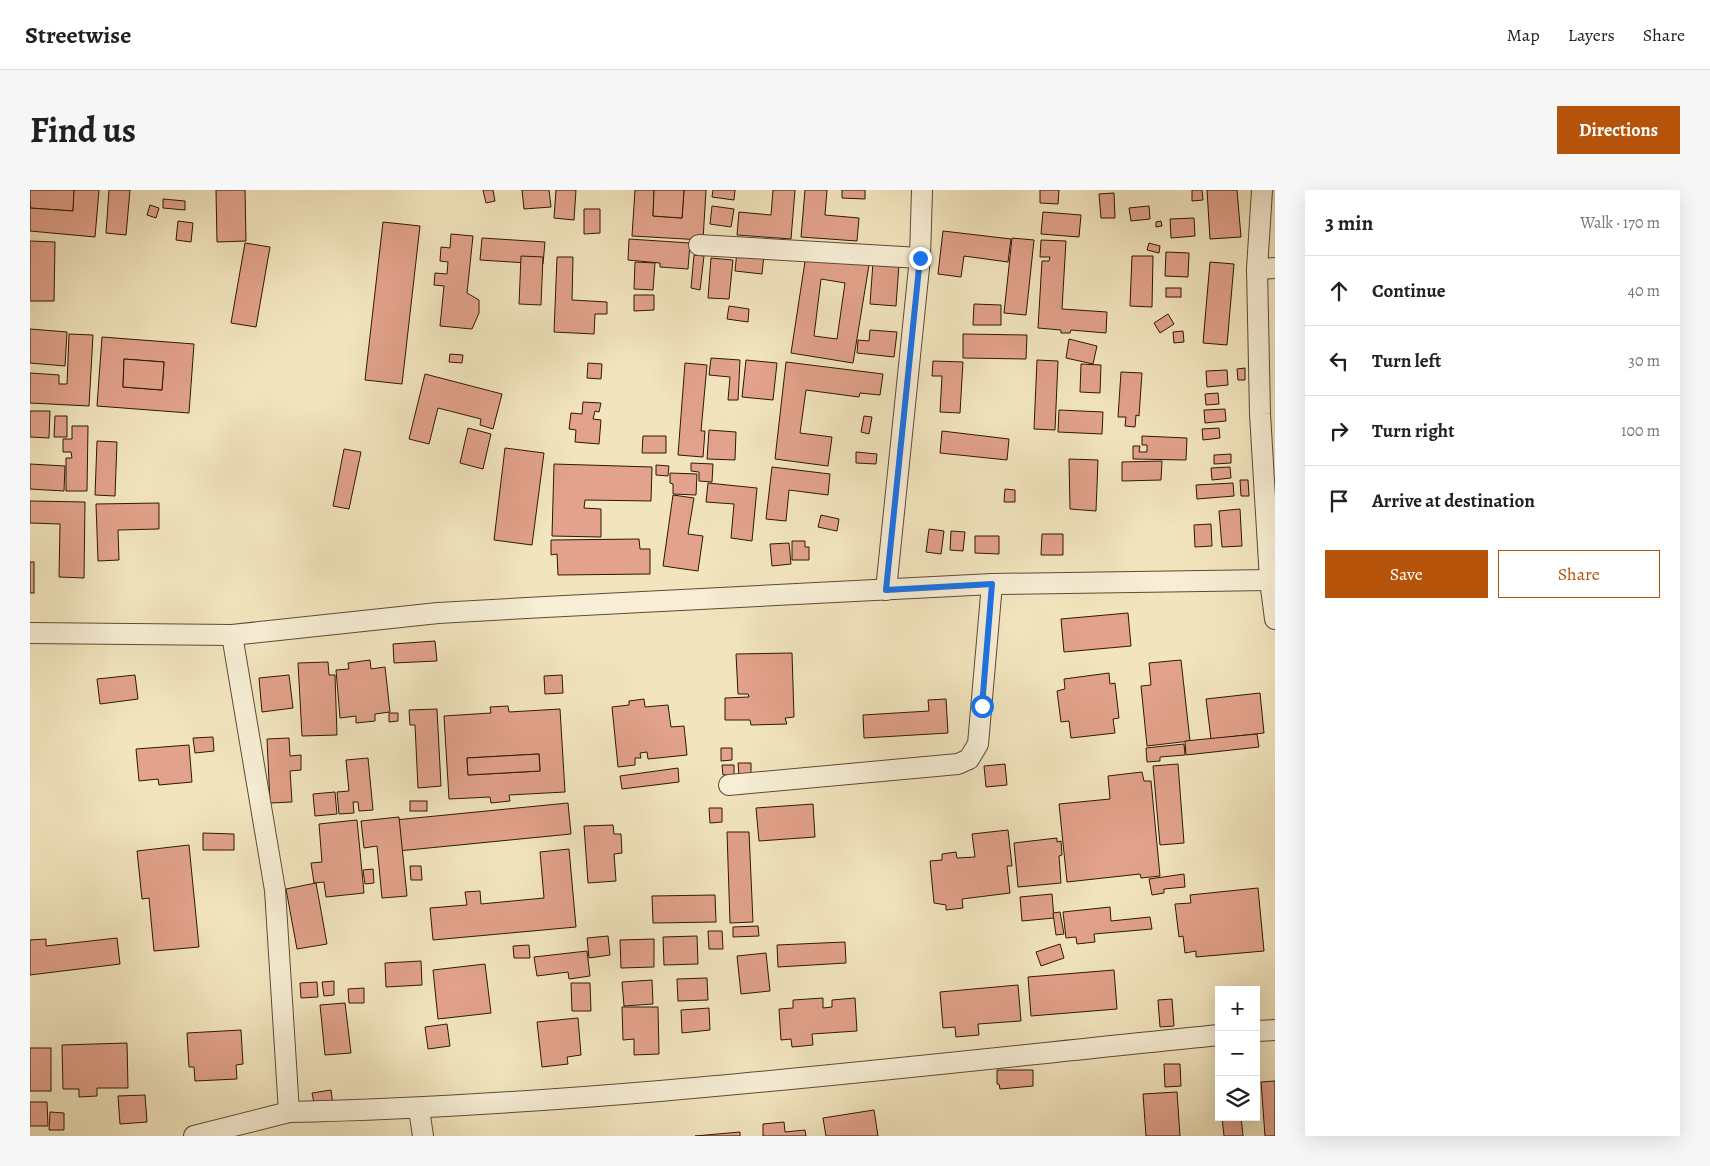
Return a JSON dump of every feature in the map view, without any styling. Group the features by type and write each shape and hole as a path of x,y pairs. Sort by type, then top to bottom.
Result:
{"street":[{"path":"886,590 920,258 922,190"},
{"path":"1262,190 1266,269 1260,414 1270,580 1275,619"},
{"path":"699,245 920,258"},
{"path":"30,633 232,635 438,613 992,584 1270,580"},
{"path":"729,785 958,764 969,759 978,744 992,584"},
{"path":"232,635 275,890 290,1112"},
{"path":"1260,1032 1275,1030"},
{"path":"194,1136 290,1112 419,1109 756,1082 1215,1035"},
{"path":"419,1109 423,1136"}],"building":[{"path":"30,190 74,190 73,211 30,208"},
{"path":"74,190 99,190 95,237 30,231 30,208 73,211"},
{"path":"109,190 130,190 126,235 106,233"},
{"path":"216,190 245,190 246,241 217,242"},
{"path":"483,190 493,190 495,201 486,203"},
{"path":"522,190 549,190 551,207 524,209"},
{"path":"556,190 576,190 574,220 554,218"},
{"path":"635,190 654,190 653,216 682,218 684,190 706,190 703,240 632,236"},
{"path":"654,190 684,190 682,218 653,216"},
{"path":"713,190 735,190 734,200 712,197"},
{"path":"773,190 795,190 791,239 737,235 739,212 771,215"},
{"path":"805,190 827,190 825,215 859,218 857,241 801,237"},
{"path":"842,190 865,190 865,199 842,198"},
{"path":"1040,190 1059,190 1058,204 1040,203"},
{"path":"1192,190 1202,190 1203,200 1192,201"},
{"path":"1207,190 1237,190 1241,237 1210,239"},
{"path":"1114,193 1115,218 1101,218 1099,194"},
{"path":"163,199 185,201 185,210 163,208"},
{"path":"150,205 159,208 156,218 147,215"},
{"path":"712,206 734,209 731,227 710,224"},
{"path":"1149,206 1150,219 1131,221 1129,208"},
{"path":"584,209 600,209 600,233 584,234"},
{"path":"1043,212 1081,215 1079,237 1041,234"},
{"path":"1194,218 1195,236 1171,238 1170,219"},
{"path":"178,221 193,223 191,242 176,240"},
{"path":"1161,221 1162,226 1156,227 1156,222"},
{"path":"383,222 420,226 402,384 365,380"},
{"path":"943,231 1011,239 1008,262 964,256 961,277 938,274"},
{"path":"451,234 473,236 467,293 479,300 479,313 472,329 440,326 444,286 434,285 435,273 447,274 448,262 440,261 441,247 450,248"},
{"path":"482,238 545,242 543,264 480,260"},
{"path":"1012,238 1034,240 1026,315 1004,313"},
{"path":"629,239 690,243 688,269 660,267 660,263 628,260"},
{"path":"1041,240 1066,241 1062,309 1107,312 1106,333 1071,330 1070,333 1061,333 1061,330 1038,328 1042,261 1049,261 1050,257 1040,257"},
{"path":"30,241 55,242 54,301 30,301"},
{"path":"245,243 270,247 256,327 231,323"},
{"path":"1149,243 1160,246 1159,253 1147,250"},
{"path":"737,251 764,254 762,274 735,271"},
{"path":"1166,252 1189,253 1188,277 1165,276"},
{"path":"694,255 704,256 700,290 691,288"},
{"path":"806,255 869,265 853,363 791,353","holes":["821,279 845,283 837,339 814,336"]},
{"path":"521,256 543,257 541,305 519,304"},
{"path":"1132,256 1153,256 1152,307 1130,306"},
{"path":"557,257 573,257 572,300 607,302 607,314 595,314 594,334 554,332"},
{"path":"711,258 733,260 729,299 708,298"},
{"path":"635,262 655,263 653,290 634,289"},
{"path":"873,262 899,264 896,306 870,304"},
{"path":"1210,262 1234,264 1227,345 1203,343"},
{"path":"1166,288 1181,288 1181,297 1166,297"},
{"path":"634,295 654,295 654,310 634,311"},
{"path":"974,304 1001,305 1001,325 973,325"},
{"path":"729,306 749,309 748,322 727,319"},
{"path":"1168,314 1174,324 1160,333 1154,323"},
{"path":"30,329 67,332 65,366 30,363"},
{"path":"870,330 897,332 894,357 857,353 858,340 869,341"},
{"path":"1183,331 1184,342 1174,343 1173,332"},
{"path":"69,334 93,335 89,406 30,403 30,373 59,375 59,384 67,384"},
{"path":"963,334 1027,335 1026,359 963,358"},
{"path":"102,337 194,344 189,413 97,406","holes":["124,359 164,362 162,390 123,387"]},
{"path":"1069,339 1097,346 1093,364 1066,358"},
{"path":"450,354 463,355 462,363 449,362"},
{"path":"711,358 740,360 738,400 728,400 730,377 709,375"},
{"path":"124,359 164,362 162,390 123,387"},
{"path":"746,360 777,363 773,400 742,397"},
{"path":"1037,360 1058,361 1055,430 1034,429"},
{"path":"933,361 963,362 960,413 940,412 942,376 932,376"},
{"path":"786,362 883,374 880,395 860,393 859,397 806,390 800,433 832,437 828,466 775,459"},
{"path":"588,363 602,364 601,379 587,378"},
{"path":"685,363 707,365 701,431 705,431 703,457 678,455"},
{"path":"1081,364 1101,365 1100,393 1080,392"},
{"path":"1245,368 1245,380 1238,380 1237,369"},
{"path":"1227,370 1228,385 1207,387 1206,371"},
{"path":"1121,372 1142,373 1139,416 1136,415 1135,427 1125,426 1126,417 1118,417"},
{"path":"425,374 502,394 493,429 480,425 481,419 438,408 429,444 409,439"},
{"path":"1218,393 1219,404 1206,405 1205,394"},
{"path":"583,402 601,403 599,412 595,411 593,419 601,420 599,444 575,442 576,430 569,429 571,413 582,414"},
{"path":"1225,409 1226,421 1205,423 1204,410"},
{"path":"1059,410 1103,412 1102,434 1058,432"},
{"path":"30,411 50,411 49,438 30,437"},
{"path":"55,416 67,416 67,437 54,437"},
{"path":"864,416 872,417 869,434 861,432"},
{"path":"72,426 88,426 87,491 66,491 66,458 72,458 71,452 63,452 63,439 72,439"},
{"path":"468,428 491,434 483,469 460,463"},
{"path":"1219,428 1220,438 1203,440 1202,429"},
{"path":"709,430 736,432 735,460 707,459"},
{"path":"942,431 1009,439 1007,460 940,453"},
{"path":"643,436 666,436 666,453 642,453"},
{"path":"1142,436 1187,438 1186,460 1133,459 1133,446 1140,446 1139,452 1147,452 1147,445 1142,445"},
{"path":"97,441 117,442 115,496 95,495"},
{"path":"505,448 544,453 532,545 494,540"},
{"path":"344,449 361,452 349,509 333,506"},
{"path":"856,452 877,454 876,464 856,463"},
{"path":"1231,454 1231,463 1214,464 1214,455"},
{"path":"1069,459 1098,460 1096,511 1070,509"},
{"path":"1162,461 1161,480 1122,481 1122,462"},
{"path":"691,463 713,464 712,482 699,481 699,472 691,471"},
{"path":"30,464 65,466 64,491 30,489"},
{"path":"554,464 652,467 651,501 585,500 584,508 601,509 601,537 552,536"},
{"path":"656,465 669,466 668,476 656,475"},
{"path":"772,467 830,474 828,495 789,490 786,521 766,519"},
{"path":"1230,467 1231,478 1212,480 1211,468"},
{"path":"670,473 697,474 696,495 673,494"},
{"path":"1240,480 1248,480 1249,496 1241,496"},
{"path":"708,483 757,488 752,541 731,538 734,504 706,502"},
{"path":"1233,483 1234,496 1197,499 1196,485"},
{"path":"1005,489 1015,490 1015,502 1004,502"},
{"path":"673,495 694,498 688,534 703,536 698,571 663,566"},
{"path":"30,501 85,502 84,578 59,577 60,524 30,523"},
{"path":"159,503 159,529 118,530 119,560 98,561 96,504"},
{"path":"1240,509 1242,546 1222,547 1219,511"},
{"path":"821,515 839,519 837,531 818,527"},
{"path":"1211,524 1212,546 1195,547 1194,525"},
{"path":"929,529 944,531 941,554 926,552"},
{"path":"951,531 965,532 963,551 950,550"},
{"path":"1042,534 1063,534 1063,555 1041,555"},
{"path":"975,536 999,536 999,554 975,553"},
{"path":"639,539 640,549 650,549 650,574 558,575 557,554 551,555 551,540"},
{"path":"792,541 805,541 805,547 809,547 809,560 792,560"},
{"path":"789,543 791,564 772,566 770,544"},
{"path":"30,562 34,562 34,593 30,593"},
{"path":"1128,613 1131,646 1064,652 1061,619"},
{"path":"435,641 437,661 394,663 393,644"},
{"path":"792,653 794,717 785,718 787,724 751,725 750,720 725,720 725,698 749,697 748,694 738,694 736,654"},
{"path":"370,660 371,669 385,667 390,712 375,714 375,721 356,723 356,716 340,718 336,670 349,669 348,663"},
{"path":"1181,660 1190,741 1147,746 1141,686 1151,685 1149,663"},
{"path":"328,662 329,675 335,675 337,735 302,736 298,663"},
{"path":"1109,673 1110,684 1115,683 1119,718 1113,719 1115,733 1071,738 1069,721 1061,722 1057,691 1065,689 1064,679"},
{"path":"135,675 138,699 100,704 97,679"},
{"path":"289,675 293,708 262,712 259,678"},
{"path":"562,675 563,693 545,694 544,676"},
{"path":"1260,693 1264,733 1211,739 1206,699"},
{"path":"644,699 645,707 668,705 671,727 684,726 687,755 648,759 647,752 640,753 641,758 635,758 635,765 618,767 612,707 629,705 629,701"},
{"path":"946,699 948,733 864,738 863,715 929,711 928,700"},
{"path":"508,706 509,712 560,709 565,792 509,795 510,801 491,803 490,797 449,799 444,716 491,713 490,707","holes":["539,754 540,771 468,775 467,758"]},
{"path":"437,709 441,786 418,788 415,725 410,725 409,710"},
{"path":"389,713 398,713 398,721 389,722"},
{"path":"1257,734 1259,747 1186,755 1185,741"},
{"path":"213,737 214,751 195,753 193,738"},
{"path":"289,738 290,756 301,755 301,770 290,771 292,802 270,803 267,739"},
{"path":"1184,744 1185,755 1160,757 1160,761 1147,762 1146,748"},
{"path":"189,745 192,782 159,785 158,779 139,781 136,749"},
{"path":"721,748 732,748 732,760 721,761"},
{"path":"539,754 540,771 468,775 467,758"},
{"path":"368,758 373,810 359,811 358,802 353,802 354,813 339,814 337,792 349,791 346,760"},
{"path":"738,763 751,763 751,776 739,776"},
{"path":"1005,764 1007,785 986,787 984,766"},
{"path":"1178,764 1184,843 1160,845 1153,766"},
{"path":"722,765 734,765 734,775 723,775"},
{"path":"678,768 679,782 622,789 620,776"},
{"path":"1142,772 1144,781 1151,781 1160,876 1141,878 1140,874 1067,882 1059,804 1110,799 1108,776"},
{"path":"335,792 337,814 315,816 313,794"},
{"path":"410,801 427,801 427,811 410,811"},
{"path":"568,803 571,834 398,851 395,820"},
{"path":"813,804 815,837 759,841 756,808"},
{"path":"709,808 722,808 722,822 710,823"},
{"path":"399,817 407,896 382,898 377,846 364,848 361,821"},
{"path":"357,820 364,893 326,897 324,882 314,883 311,863 322,862 319,824"},
{"path":"613,825 614,834 621,834 622,853 614,854 616,881 588,883 584,826"},
{"path":"1008,830 1012,866 1007,866 1010,893 962,899 963,908 946,910 946,905 934,903 930,861 942,860 942,854 956,852 957,858 975,857 972,834"},
{"path":"727,832 749,832 753,922 730,923"},
{"path":"203,833 234,834 234,850 203,850"},
{"path":"1057,838 1057,842 1061,841 1062,855 1059,856 1061,883 1018,887 1014,843"},
{"path":"189,845 199,947 154,951 149,898 142,899 137,851"},
{"path":"569,849 576,927 433,940 430,908 467,905 465,892 480,891 481,904 544,898 540,852"},
{"path":"410,866 421,866 422,880 411,880"},
{"path":"373,869 374,883 365,884 363,870"},
{"path":"1184,874 1185,887 1164,889 1164,893 1152,895 1149,879"},
{"path":"316,883 327,944 297,949 286,889"},
{"path":"1258,888 1264,951 1196,957 1196,951 1185,953 1183,936 1179,937 1175,904 1191,903 1190,895"},
{"path":"1052,894 1054,918 1022,921 1020,897"},
{"path":"715,895 716,922 653,923 652,896"},
{"path":"1110,907 1111,921 1150,917 1152,929 1094,934 1095,942 1077,944 1076,937 1066,938 1063,912"},
{"path":"1060,912 1064,934 1056,935 1053,913"},
{"path":"758,926 759,936 733,937 733,927"},
{"path":"708,931 722,931 723,949 709,949"},
{"path":"608,936 610,955 589,958 587,938"},
{"path":"697,936 698,964 664,965 663,937"},
{"path":"117,938 120,964 30,975 30,940 46,939 46,946"},
{"path":"654,939 654,967 621,968 620,940"},
{"path":"845,942 846,963 778,967 777,945"},
{"path":"1060,944 1064,958 1041,966 1036,952"},
{"path":"529,945 530,958 514,958 513,946"},
{"path":"587,951 590,976 569,979 568,972 537,976 534,957"},
{"path":"766,953 770,991 741,994 737,956"},
{"path":"421,961 422,985 386,987 385,963"},
{"path":"485,964 491,1013 438,1019 433,970"},
{"path":"1114,970 1117,1009 1031,1016 1028,977"},
{"path":"707,978 708,1000 678,1001 677,979"},
{"path":"652,980 653,1004 624,1006 622,982"},
{"path":"334,981 334,995 324,996 322,982"},
{"path":"317,982 318,997 301,998 300,983"},
{"path":"571,983 590,983 591,1011 572,1011"},
{"path":"1018,985 1021,1021 978,1024 979,1035 956,1037 955,1027 943,1028 940,992"},
{"path":"364,988 364,1003 349,1003 348,989"},
{"path":"823,998 823,1008 832,1007 832,1000 855,998 857,1031 812,1034 813,1045 792,1047 791,1039 781,1040 779,1009 793,1008 793,1000"},
{"path":"1172,999 1174,1026 1160,1027 1158,1000"},
{"path":"345,1003 351,1053 325,1055 320,1005"},
{"path":"622,1007 658,1007 659,1054 634,1055 634,1039 623,1040"},
{"path":"709,1008 710,1030 682,1033 681,1010"},
{"path":"578,1018 581,1055 567,1057 568,1064 542,1067 537,1022"},
{"path":"447,1024 450,1046 428,1049 425,1027"},
{"path":"241,1030 243,1064 236,1065 237,1079 195,1081 194,1067 189,1067 187,1033"},
{"path":"127,1043 128,1088 97,1088 97,1096 79,1097 79,1089 63,1089 62,1045"},
{"path":"30,1048 51,1048 51,1091 30,1091"},
{"path":"1164,1064 1180,1064 1181,1086 1165,1087"},
{"path":"997,1070 1033,1070 1033,1086 1000,1089 999,1084 997,1084"},
{"path":"1275,1081 1275,1136 1265,1136 1261,1082"},
{"path":"331,1090 333,1105 315,1108 312,1093"},
{"path":"1177,1092 1180,1136 1146,1136 1143,1094"},
{"path":"145,1095 147,1122 120,1124 118,1096"},
{"path":"30,1102 47,1102 48,1126 30,1126"},
{"path":"874,1110 878,1136 826,1136 823,1118"},
{"path":"50,1112 64,1113 64,1130 49,1130"},
{"path":"1222,1121 1241,1121 1243,1136 1224,1136"},
{"path":"784,1122 785,1132 805,1130 806,1136 763,1136 763,1124"},
{"path":"740,1132 740,1136 695,1136"}],"route":[{"path":"920,258 886,590 992,584 982,706"}]}
